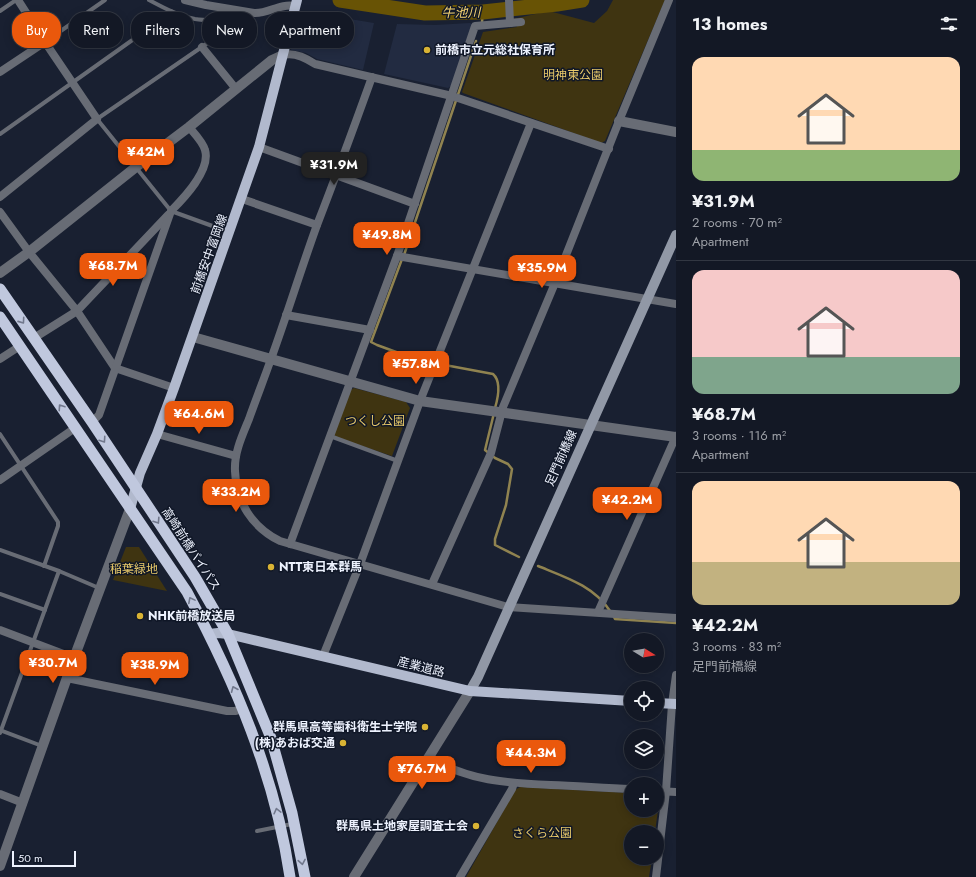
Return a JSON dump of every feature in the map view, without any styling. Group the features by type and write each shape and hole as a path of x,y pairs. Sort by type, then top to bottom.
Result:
{"highway":[{"name":"高崎前橋バイパス","path":"0,289 92,422 195,577 228,634 271,738 295,824 305,877"},
{"path":"0,317 187,592 209,634 243,709 265,770 280,826 290,877"}],"main road":[{"name":"前橋安中富岡線","path":"130,509 144,463 157,434 242,199 259,147 296,3"},
{"name":"足門前橋線","path":"470,691 478,677 508,607 676,235"},
{"name":"産業道路","path":"209,634 228,634 470,691 624,701"},
{"path":"664,703 674,704"}],"street":[{"path":"17,0 25,12"},
{"path":"185,0 206,5 259,13 296,3"},
{"path":"509,0 510,21"},
{"path":"432,584 491,453 501,412 555,283 669,0"},
{"path":"290,544 416,204 475,26 510,21 521,22"},
{"path":"0,72 36,48"},
{"path":"0,197 97,119 49,48"},
{"path":"203,48 236,89"},
{"path":"0,273 30,252 272,60 283,55 289,54 305,58 315,64 452,96 489,107 531,123 609,149"},
{"path":"372,77 236,456 236,485 242,503 248,514 255,524 271,537 280,541 508,607 676,618"},
{"path":"619,121 676,132"},
{"path":"323,656 360,564 420,401 531,123"},
{"path":"34,338 77,311 187,194 203,170 205,165 206,150 189,127"},
{"path":"259,147 416,204"},
{"path":"242,199 318,224"},
{"path":"92,422 99,415 171,211"},
{"path":"0,212 77,311 115,368 174,388"},
{"path":"397,256 676,304"},
{"path":"286,315 370,330"},
{"path":"193,337 420,401 676,437 598,612"},
{"path":"0,359 20,346"},
{"path":"0,480 75,428"},
{"path":"157,434 236,456"},
{"path":"0,866 74,658 130,509"},
{"path":"0,630 74,658"},
{"path":"656,877 666,791 676,675"},
{"path":"67,678 227,711 233,712 243,709"},
{"path":"357,876 470,691"},
{"path":"430,757 462,773 480,778 514,783 624,789"},
{"path":"460,877 512,789 514,783"},
{"path":"666,791 676,792"},
{"path":"0,794 23,803"}],"lane":[{"path":"0,11 17,0"},
{"path":"61,31 105,0"},
{"path":"149,0 171,11 202,19"},
{"path":"0,134 169,14 171,11"},
{"path":"202,47 97,119 171,211 230,233"},
{"path":"0,434 58,522 58,526 44,566"},
{"path":"330,436 399,461"},
{"path":"0,550 59,571 100,588"},
{"path":"42,746 0,731 59,571"},
{"path":"0,594 45,610"},
{"path":"257,831 295,824"}],"shaded area":[{"path":"354,20 374,23 363,70 317,59 306,53 291,50 292,48 354,48"},
{"name":"前橋市立元総社保育所","path":"397,24 435,25 472,24 452,85 448,88 384,74"}],"green space":[{"name":"明神東公園","path":"613,0 665,0 605,141 601,143 462,92 483,32 517,27 513,19 549,11 594,23 607,11"},
{"name":"つくし公園","path":"354,388 406,402 410,408 392,456 335,437 333,432 349,391"},
{"name":"稲葉緑地","path":"126,547 139,547 167,591 113,580"},
{"name":"さくら公園","path":"520,787 624,793 624,817 657,817 656,825 624,825 624,865 651,865 649,877 466,877 515,790"}],"waterway":[{"name":"牛池川","path":"340,0 425,13 483,12 582,0"},
{"path":"482,22 483,12"},
{"path":"404,255 476,41"},
{"path":"402,259 371,342 418,360 493,374 498,381 498,395 495,408"},
{"path":"494,413 485,450 495,458 508,464 512,469 506,505 495,539 495,545 519,557"},
{"path":"538,566 578,583 596,595 610,611"},
{"path":"613,615 615,619 676,623"}],"place":[{"name":"前橋市立元総社保育所","path":"427,50"},
{"name":"NTT東日本群馬","path":"271,567"},
{"name":"NHK前橋放送局","path":"140,616"},
{"name":"群馬県高等歯科衛生士学院","path":"425,727"},
{"name":"(株)あおば交通","path":"343,743"},
{"name":"群馬県土地家屋調査士会","path":"476,826"}]}
